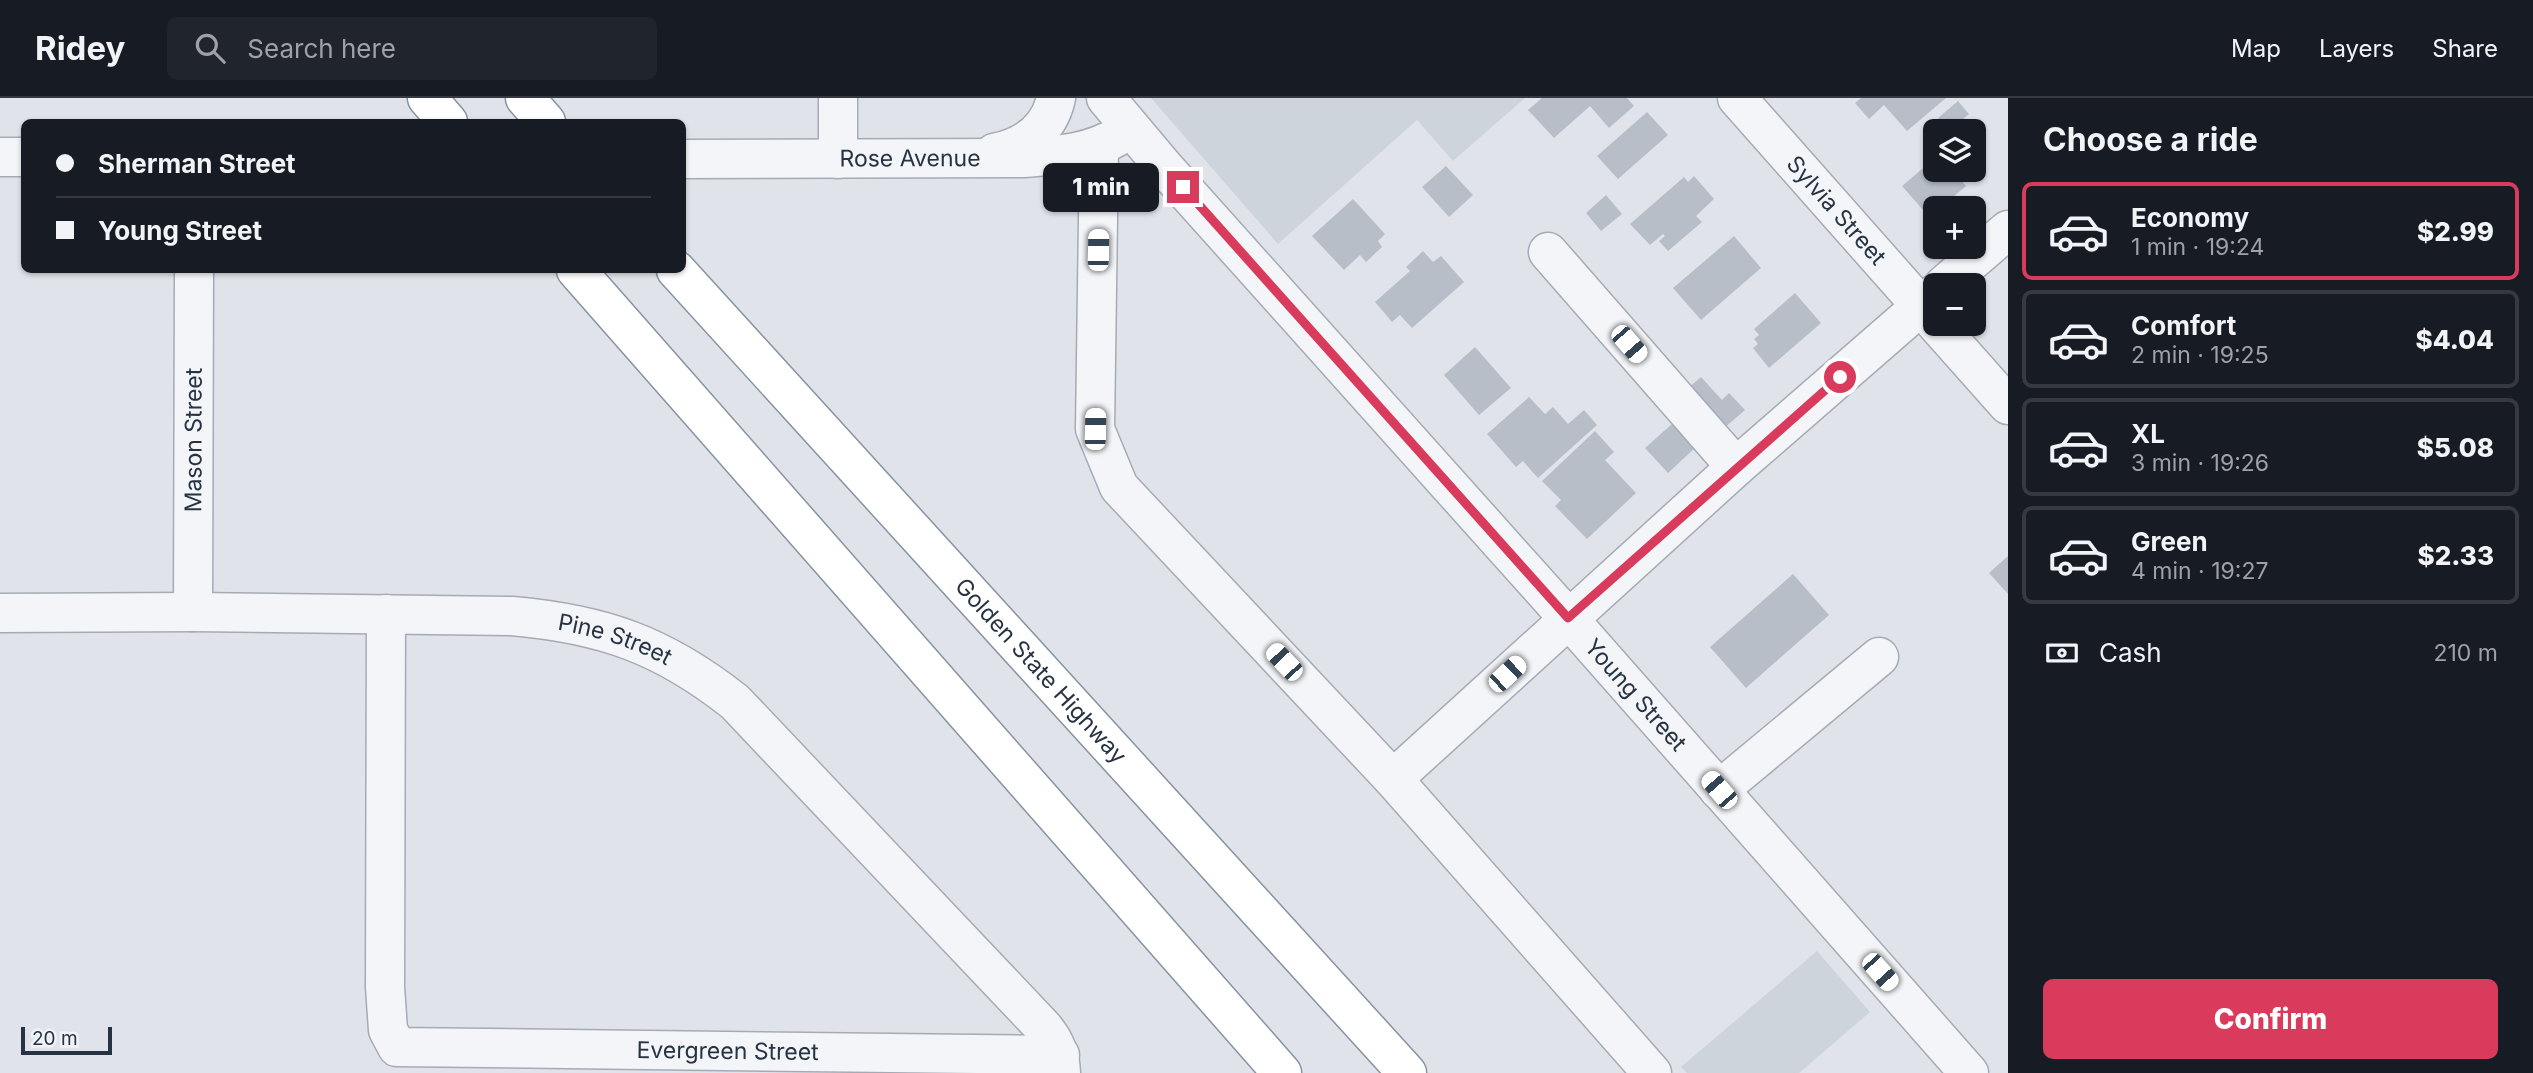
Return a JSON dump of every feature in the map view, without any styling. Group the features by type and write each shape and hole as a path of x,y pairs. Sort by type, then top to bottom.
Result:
{"highway":[{"path":"427,98 445,119"},
{"path":"525,98 543,119"},
{"path":"579,273 1283,1073"},
{"name":"Golden State Highway","path":"679,273 1407,1073"}],"street":[{"path":"838,98 838,159"},
{"path":"965,159 1004,151 1029,141 1043,127 1054,108 1056,98"},
{"name":"Young Street","path":"1106,98 1969,1073"},
{"name":"Sylvia Street","path":"1737,98 1923,294"},
{"name":"Rose Avenue","path":"686,159 1024,158 1099,148 1132,129"},
{"path":"1099,148 1095,429 1119,487 1394,779 1652,1073"},
{"path":"0,157 21,157"},
{"path":"1966,273 2008,230"},
{"path":"1548,253 1736,467"},
{"name":"Mason Street","path":"192,612 194,273"},
{"path":"1394,779 1736,467 1923,315"},
{"name":"Sylvia Street","path":"1956,336 2008,405"},
{"name":"Pine Street","path":"0,612 512,616 579,625 631,639 704,677 735,702 1044,1028 1055,1042 1060,1064"},
{"name":"Evergreen Street","path":"386,614 385,988 387,1030 397,1047 1060,1064"},
{"path":"1719,790 1879,657"}],"shaded area":[{"path":"1151,98 1525,98 1453,161 1417,120 1278,244"},
{"path":"1817,951 1870,1012 1799,1073 1687,1073 1681,1067"}],"building":[{"path":"1542,98 1627,98 1634,106 1609,128 1590,106 1554,138 1528,110"},
{"path":"1861,98 1946,98 1907,131 1884,105 1869,119 1855,103"},
{"path":"1958,101 1969,114 1963,119 1938,118"},
{"path":"1647,112 1668,135 1618,179 1597,156"},
{"path":"1446,166 1473,195 1449,217 1422,187"},
{"path":"1923,168 1923,182 1962,182 1966,186 1954,196 1923,196 1923,210 1902,186"},
{"path":"1694,176 1714,199 1696,216 1702,222 1668,251 1659,241 1665,236 1663,234 1650,245 1630,224 1684,177 1688,182"},
{"path":"1606,195 1622,214 1601,231 1586,213"},
{"path":"1353,199 1385,234 1378,241 1382,247 1366,262 1360,255 1344,270 1312,236"},
{"path":"1734,236 1761,268 1701,320 1673,288"},
{"path":"1423,251 1433,262 1441,256 1464,282 1412,328 1400,315 1392,322 1375,302 1410,271 1406,267"},
{"path":"1795,293 1821,323 1769,368 1753,348 1758,344 1754,339 1759,335 1754,329"},
{"path":"1475,347 1511,388 1479,415 1444,375"},
{"path":"1701,377 1722,400 1729,393 1745,410 1723,429 1687,389"},
{"path":"1529,397 1545,414 1553,407 1568,424 1584,410 1597,425 1538,478 1523,461 1516,467 1487,434"},
{"path":"1673,423 1695,448 1668,473 1645,448"},
{"path":"1595,431 1614,452 1605,460 1636,493 1587,539 1555,506 1561,500 1542,481"},
{"path":"2008,556 2008,594 1989,573"},
{"path":"1793,574 1829,615 1746,688 1710,647"}],"route":[{"path":"1183,187 1568,618 1840,377"}]}
